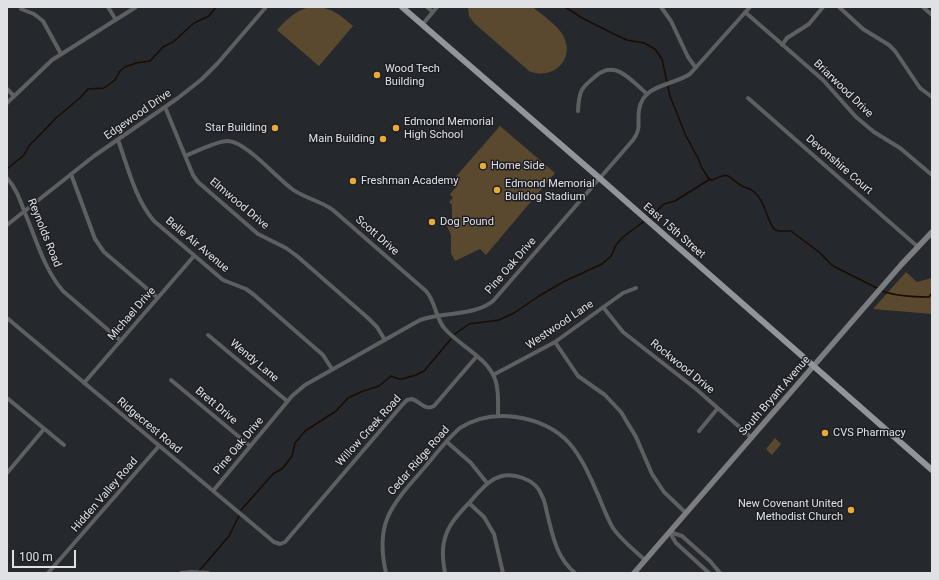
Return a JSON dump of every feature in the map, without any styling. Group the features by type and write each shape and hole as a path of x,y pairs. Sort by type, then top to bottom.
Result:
{"main road":[{"name":"East 15th Street","path":"402,7 600,178 932,470"},
{"name":"South Bryant Avenue","path":"634,573 932,232"}],"street":[{"path":"108,7 116,20"},
{"path":"7,103 46,64 136,7"},
{"name":"Edgewood Drive","path":"7,225 70,174 165,107 205,76 266,7"},
{"path":"427,7 433,12"},
{"path":"422,25 437,7"},
{"path":"662,7 671,21 688,57 696,68"},
{"path":"578,112 579,98 584,85 603,71 615,70 626,76 647,94 661,85 685,77 696,68 750,7"},
{"path":"782,45 787,38 809,24 823,7"},
{"path":"839,7 863,29 889,45 895,51 920,88 932,97"},
{"path":"923,7 932,15"},
{"path":"21,9 34,14 43,21 62,54"},
{"name":"Briarwood Drive","path":"745,12 822,80 856,117 874,132 900,148 932,175"},
{"path":"7,89 14,96"},
{"name":"Pine Oak Drive","path":"213,491 288,401 305,384 416,322 475,309 487,305 493,300 636,136 639,129 639,111 647,94"},
{"name":"Devonshire Court","path":"748,98 918,247"},
{"name":"Elmwood Drive","path":"165,107 192,174 198,182 258,234 286,248 297,256 368,318 377,327 384,340"},
{"name":"Belle Air Avenue","path":"118,140 146,211 154,221 223,280 248,290 323,355 332,369"},
{"name":"Scott Drive","path":"185,156 225,141 238,143 294,190 333,210 426,290 434,302 438,316 445,328 477,356 493,375 497,386 498,416"},
{"path":"70,174 95,239 104,252 158,298"},
{"name":"Reynolds Road","path":"7,178 17,190 47,267 56,282 63,290 121,340"},
{"name":"Michael Drive","path":"84,383 194,256"},
{"name":"Westwood Lane","path":"493,375 555,342 626,291 636,288"},
{"name":"Rockwood Drive","path":"603,307 623,332 696,389 752,438"},
{"name":"Ridgecrest Road","path":"7,318 274,542 280,544"},
{"name":"Wendy Lane","path":"208,335 288,401"},
{"path":"555,342 578,376 605,395 621,412 636,437 652,474 664,492 686,512"},
{"name":"Willow Creek Road","path":"280,544 285,542 406,402 412,399 425,407 429,408 434,406 477,356"},
{"name":"Brett Drive","path":"171,380 250,446"},
{"path":"7,398 64,445"},
{"path":"699,431 718,408"},
{"name":"Cedar Ridge Road","path":"386,573 382,549 382,538 387,518 398,499 460,428 469,422 480,418 498,416 523,418 541,423 553,429 571,444 585,465 613,528 623,540 646,560"},
{"path":"7,472 44,429"},
{"path":"447,442 471,463 487,482"},
{"name":"Hidden Valley Road","path":"48,573 159,446"},
{"path":"444,573 442,552 445,534 453,521 487,482 501,476 515,476 525,478 536,487 544,499 557,550 564,563 575,573"},
{"path":"469,503 484,517 494,534 503,573"},
{"path":"670,532 676,543 709,573"},
{"path":"670,532 682,536 710,561 720,573"},
{"path":"182,573 208,573"}],"shaded area":[{"path":"309,7 323,8 333,11 353,26 319,66 277,30 292,16"},
{"path":"468,7 533,7 562,33 567,45 564,61 553,71 546,73 529,71 474,23 469,16"},
{"name":"Edmond Memorial Bulldog Stadium","path":"500,126 555,173 486,255 480,249 455,261 451,253 451,235 447,226 450,224 448,221 452,218 452,205 449,202 453,198 450,194 457,186 452,181"},
{"path":"906,272 917,282 932,278 932,314 873,309"},
{"path":"775,438 781,444 772,455 766,449"}],"waterway":[{"path":"7,169 24,155 29,146 57,117 80,98 88,89 104,88 115,80 120,71 125,67 136,63 150,61 163,47 173,42 194,23 209,16 216,7"},
{"path":"565,7 582,18 616,35 627,40 644,43 655,49 662,59 670,96 686,136 702,168 710,179"},
{"path":"649,218 664,204 675,201 710,179 712,180 723,176 729,176 737,183 752,190 757,195 763,204 774,229 778,231 791,231 819,252 833,266 879,289"},
{"path":"455,334 469,324 499,320 514,313 563,282 602,264 611,256 616,245 623,237 646,220"},
{"path":"882,291 917,297 929,297 932,293"},
{"path":"241,510 273,474 283,468 292,456 295,443 305,431 336,411 348,398 379,386 391,376 402,379 424,371 451,339"},
{"path":"199,571 229,536 239,516"}],"place":[{"name":"Wood Tech Building","path":"377,75"},
{"name":"Star Building","path":"275,128"},
{"name":"Edmond Memorial High School","path":"396,128"},
{"name":"Main Building","path":"383,139"},
{"name":"Home Side","path":"483,166"},
{"name":"Freshman Academy","path":"353,181"},
{"name":"Edmond Memorial Bulldog Stadium","path":"497,190"},
{"name":"Dog Pound","path":"432,222"},
{"name":"CVS Pharmacy","path":"825,433"},
{"name":"New Covenant United Methodist Church","path":"851,510"}]}
